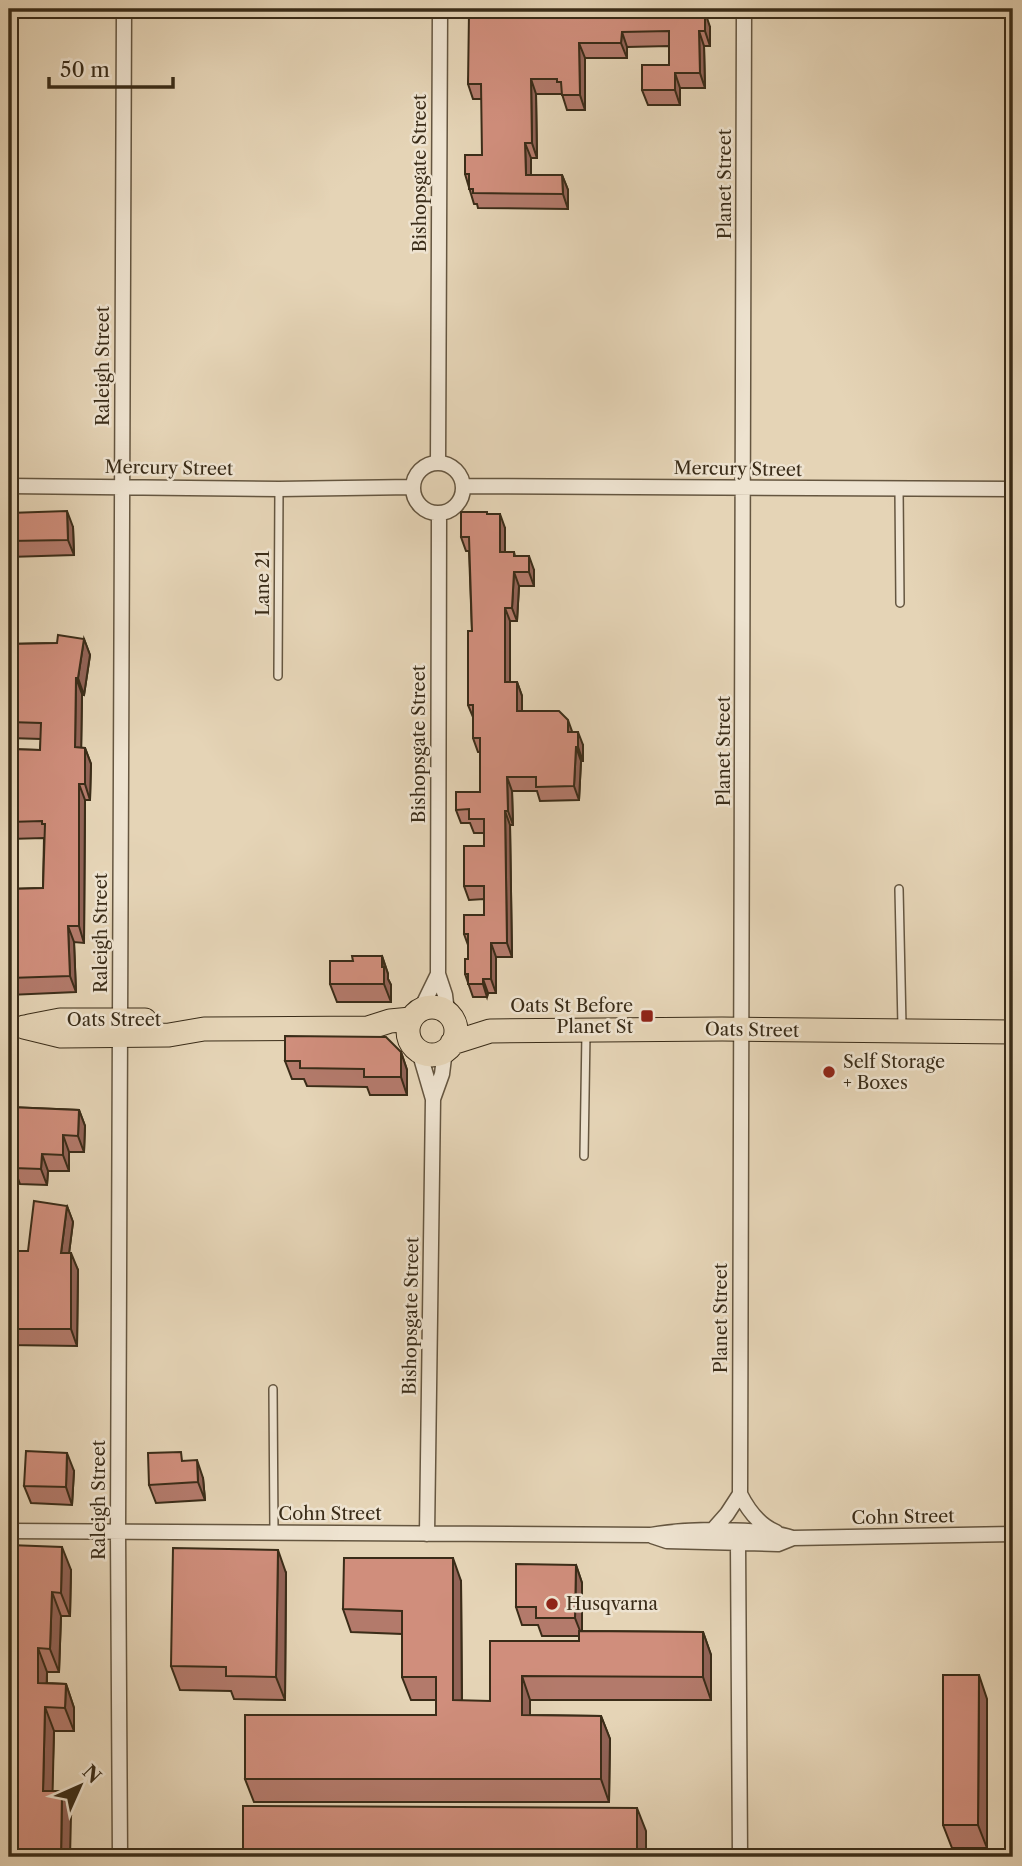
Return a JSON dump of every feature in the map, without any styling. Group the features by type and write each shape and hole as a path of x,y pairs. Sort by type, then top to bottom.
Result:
{"main road":[{"path":"433,1007 449,1015 456,1032 449,1046 433,1054 415,1030 433,1007"},
{"name":"Oats Street","path":"449,1015 490,1031"},
{"name":"Oats Street","path":"16,1027 60,1020 169,1035 204,1029 368,1028 389,1037 415,1030"},
{"name":"Oats Street","path":"449,1046 490,1031 586,1029 1013,1032"}],"street":[{"name":"Raleigh Street","path":"120,1857 118,1532 124,9"},
{"name":"Bishopsgate Street","path":"438,463 440,9"},
{"name":"Planet Street","path":"740,1494 745,487 744,9"},
{"path":"438,463 457,472 463,486 459,502 454,508 439,514 423,509 417,503 412,487 414,479 423,467 438,463"},
{"name":"Mercury Street","path":"9,486 279,489 412,487"},
{"name":"Mercury Street","path":"463,486 1013,489"},
{"name":"Bishopsgate Street","path":"439,514 438,974 449,1015"},
{"name":"Bishopsgate Street","path":"427,1534 433,1099 415,1030 438,974"},
{"name":"Bishopsgate Street","path":"433,1099 449,1046"},
{"path":"711,1532 740,1494 763,1525 776,1532"},
{"name":"Cohn Street","path":"9,1531 651,1535 673,1531 776,1532 793,1538 1013,1534"},
{"name":"Cohn Street","path":"651,1535 667,1541 738,1544 778,1544 793,1538"},
{"path":"738,1544 740,1857"}],"lane":[{"name":"Lane 21","path":"278,676 279,489"},
{"path":"899,489 900,603"},
{"path":"899,889 902,1031"},
{"path":"584,1156 586,1029"},
{"path":"273,1390 274,1533"}],"building":[{"path":"478,9 531,12 531,9 690,9 690,12 705,12 705,31 699,31 700,73 675,73 675,90 642,90 642,65 669,65 669,31 622,32 621,43 579,43 580,95 562,95 561,82 557,82 557,79 531,79 532,143 525,143 526,175 562,175 563,194 473,193 473,189 469,189 469,174 465,174 465,155 482,155 481,84 468,84 469,13 478,12"},
{"path":"67,511 68,540 9,541 9,513"},
{"path":"461,512 500,514 500,552 529,556 529,572 514,572 512,608 505,608 505,682 517,682 517,711 559,711 568,720 568,732 578,732 574,786 536,787 536,777 507,777 507,943 491,943 491,979 483,979 483,984 468,984 468,974 465,974 468,934 464,934 464,915 484,915 484,886 464,886 464,846 484,846 484,819 469,819 469,809 456,810 456,792 480,792 480,738 473,738 473,705 468,705 468,631 472,631 469,537 461,537"},
{"path":"58,635 84,639 76,678 75,747 85,748 85,784 79,784 79,926 68,926 70,976 9,978 9,889 43,888 45,824 42,824 42,821 9,822 9,749 40,750 41,723 9,722 9,644 57,643"},
{"path":"352,956 382,956 384,984 330,984 330,961 353,961"},
{"path":"285,1036 386,1037 401,1052 401,1077 364,1077 364,1069 300,1068 300,1061 285,1061"},
{"path":"9,1107 79,1110 78,1136 63,1135 63,1155 42,1154 41,1169 14,1168 15,1137 9,1136"},
{"path":"34,1201 67,1206 61,1253 71,1253 71,1329 9,1329 9,1251 28,1251"},
{"path":"26,1451 67,1453 66,1487 24,1486"},
{"path":"181,1452 182,1461 197,1460 198,1482 149,1485 148,1453"},
{"path":"9,1545 62,1547 61,1593 52,1592 50,1649 38,1648 38,1683 66,1684 65,1708 45,1707 43,1791 62,1791 61,1857 9,1857"},
{"path":"173,1548 278,1550 276,1677 226,1676 226,1667 171,1666"},
{"path":"344,1558 453,1558 453,1700 490,1701 490,1641 579,1641 579,1631 703,1632 703,1677 522,1676 522,1715 601,1716 601,1779 245,1779 245,1715 436,1715 436,1677 402,1677 402,1611 343,1609"},
{"path":"516,1564 576,1565 575,1618 536,1618 536,1607 516,1607"},
{"path":"943,1675 979,1675 978,1825 943,1825"},
{"path":"243,1806 637,1808 637,1857 243,1857"}],"place":[{"name":"Oats St Before Planet St","path":"647,1016"},
{"name":"Self Storage + Boxes","path":"829,1072"},
{"name":"Husqvarna","path":"552,1604"}]}
